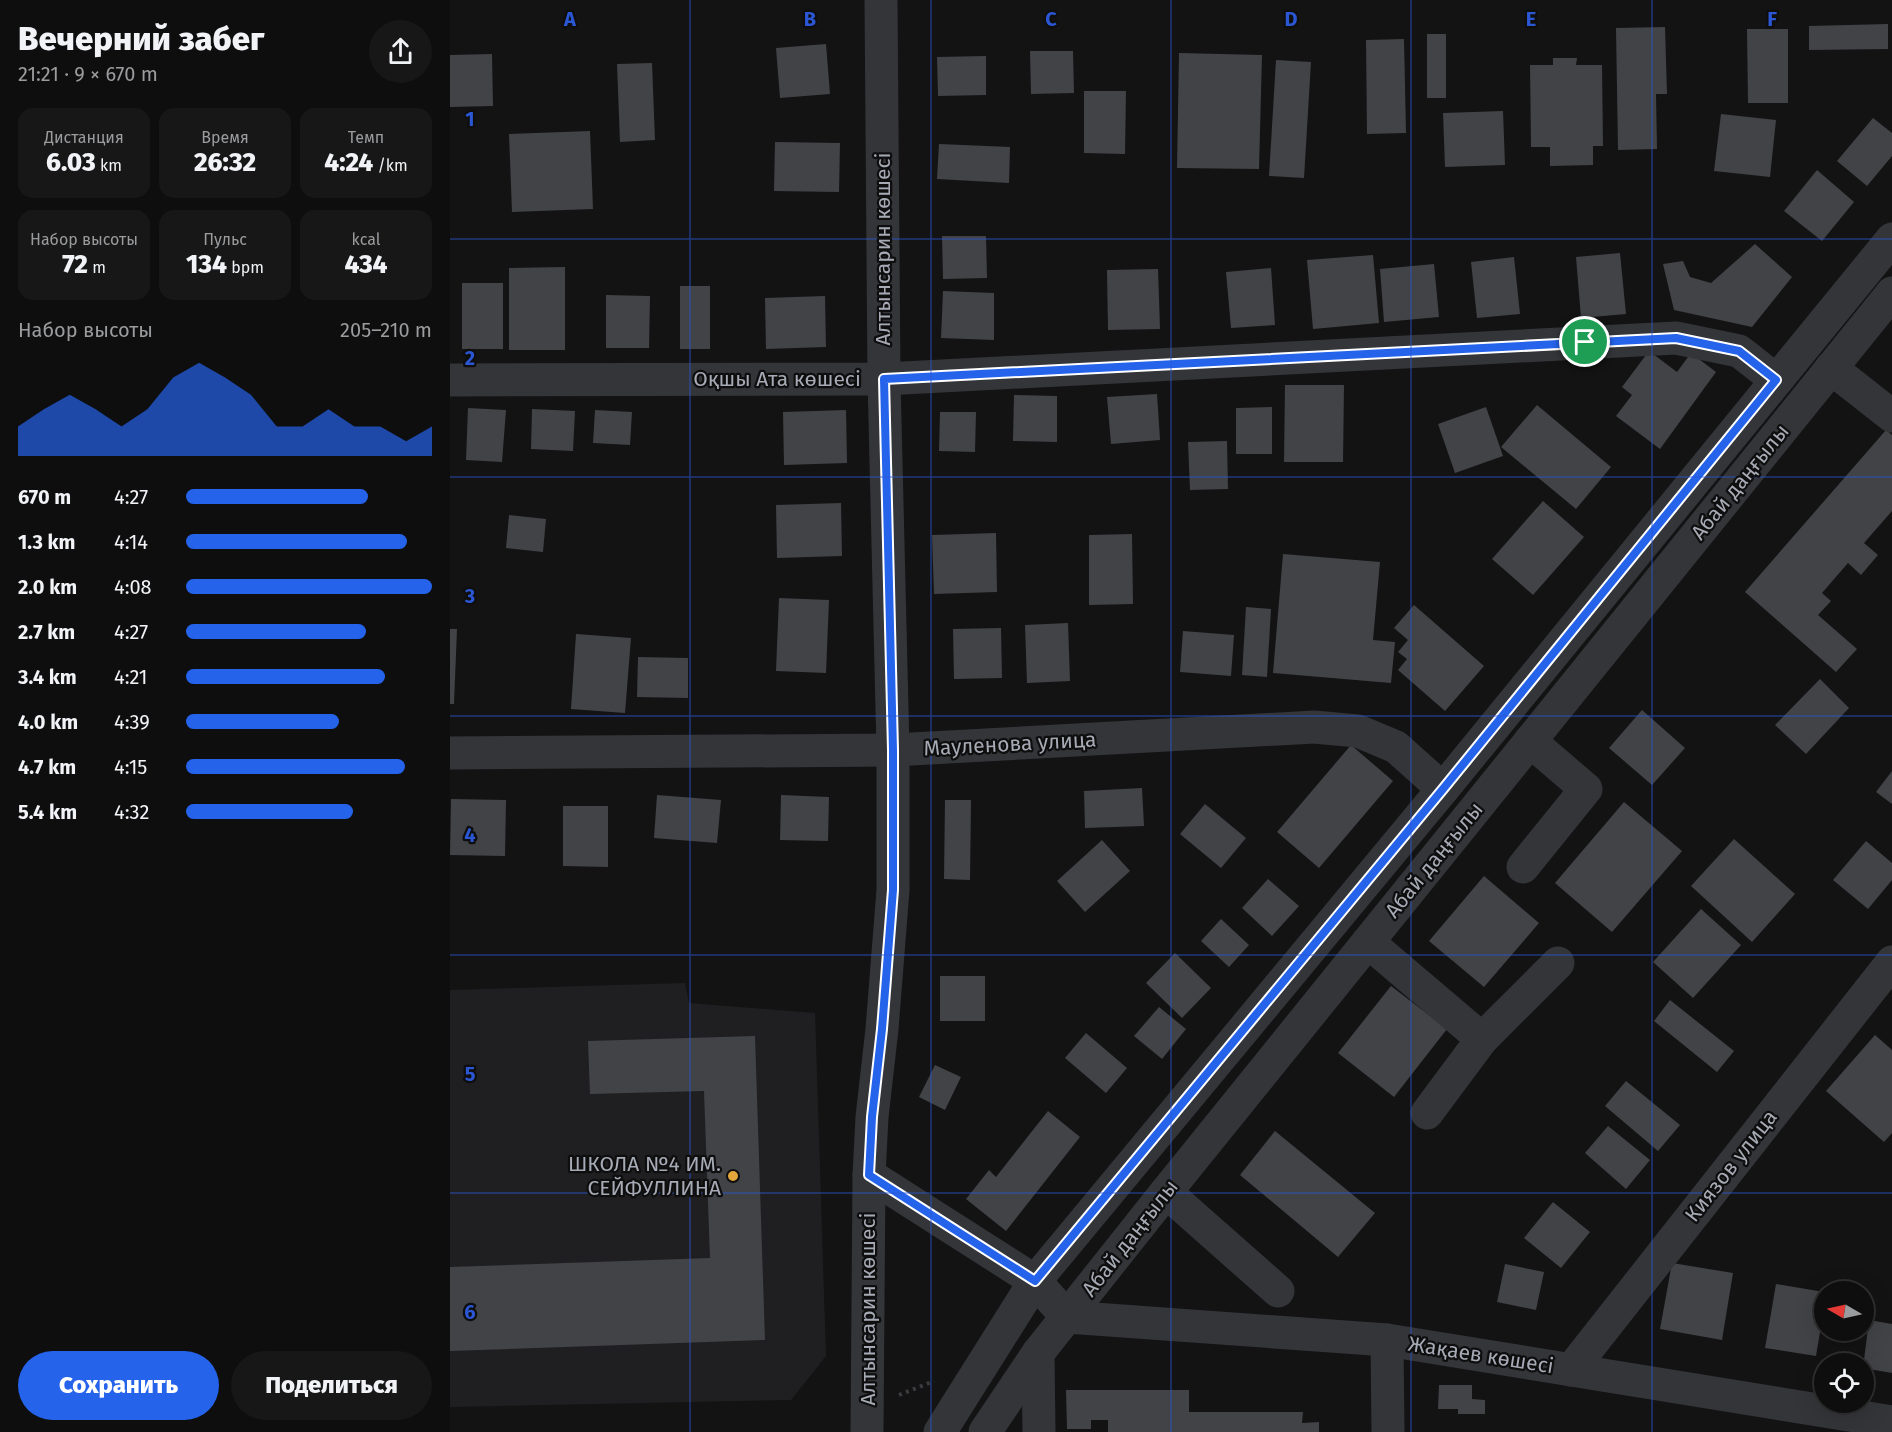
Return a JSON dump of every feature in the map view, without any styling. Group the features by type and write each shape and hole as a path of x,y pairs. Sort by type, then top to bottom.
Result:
{"street":[{"name":"Алтынсарин көшесі","path":"867,1432 869,1175 872,1117 882,1029 893,890 893,750 884,379 881,0"},
{"name":"Абай даңғылы","path":"940,1432 1035,1281 1443,789 1892,240"},
{"name":"Абай даңғылы","path":"985,1432 1038,1353 1166,1192 1892,293"},
{"name":"Оқшы Ата көшесі","path":"450,380 884,379 1676,338 1739,351 1776,380"},
{"path":"1832,368 1892,416"},
{"name":"Мауленова улица","path":"450,753 893,750 1314,727 1358,731 1396,747 1443,789"},
{"path":"1523,867 1586,789 1530,741"},
{"path":"1368,942 1482,1039"},
{"name":"Киязов улица","path":"1571,1370 1892,962"},
{"path":"1427,1113 1482,1039 1558,963"},
{"path":"869,1175 1035,1281 1067,1317"},
{"path":"1166,1192 1278,1291"},
{"name":"Жақаев көшесі","path":"1067,1317 1387,1340 1890,1425"},
{"path":"1387,1340 1388,1432"},
{"path":"1038,1353 1039,1432"}],"shaded area":[{"path":"685,983 689,1003 815,1013 826,1356 791,1400 450,1407 450,990"}],"building":[{"path":"1888,24 1888,49 1809,50 1809,26"},
{"path":"1665,27 1667,94 1656,94 1657,149 1618,150 1616,28"},
{"path":"1747,29 1788,29 1788,103 1748,103"},
{"path":"1427,34 1446,34 1446,98 1427,98"},
{"path":"1404,39 1406,133 1367,134 1366,40"},
{"path":"826,44 830,94 780,98 776,48"},
{"path":"1030,51 1073,51 1074,93 1031,94"},
{"path":"1179,53 1262,55 1259,169 1177,168"},
{"path":"492,54 493,106 450,107 450,55"},
{"path":"986,56 986,95 938,96 937,57"},
{"path":"1553,58 1577,58 1576,65 1602,65 1603,146 1593,146 1593,165 1550,166 1550,147 1531,147 1530,65 1553,65"},
{"path":"1276,60 1311,62 1304,178 1269,176"},
{"path":"652,63 655,140 620,142 617,64"},
{"path":"1084,91 1126,91 1125,154 1084,153"},
{"path":"1503,111 1505,165 1445,167 1443,113"},
{"path":"1721,114 1776,120 1770,177 1714,171"},
{"path":"1873,118 1892,133 1892,156 1867,186 1837,161"},
{"path":"590,131 593,209 512,212 509,134"},
{"path":"775,142 840,143 839,192 774,191"},
{"path":"939,144 1010,147 1009,183 937,179"},
{"path":"1817,170 1854,202 1822,241 1784,211"},
{"path":"942,236 986,236 987,278 943,279"},
{"path":"1755,244 1792,277 1752,327 1674,310 1663,264 1683,261 1690,277 1711,283"},
{"path":"1620,253 1626,314 1581,318 1576,257"},
{"path":"1373,255 1379,323 1313,329 1307,260"},
{"path":"1514,257 1520,314 1477,318 1471,262"},
{"path":"1434,264 1439,317 1384,322 1380,269"},
{"path":"565,267 565,350 509,350 509,268"},
{"path":"1271,268 1275,325 1231,328 1226,272"},
{"path":"1158,269 1160,329 1108,330 1107,270"},
{"path":"462,283 503,283 503,349 462,349"},
{"path":"680,286 710,286 710,349 680,349"},
{"path":"943,291 994,293 994,340 941,338"},
{"path":"606,295 650,296 649,348 606,348"},
{"path":"825,296 826,347 766,349 765,298"},
{"path":"1649,351 1677,372 1691,353 1716,372 1660,449 1616,416 1632,395 1622,387"},
{"path":"1285,385 1344,385 1343,462 1284,462"},
{"path":"1157,394 1160,440 1111,444 1107,397"},
{"path":"1014,395 1057,396 1057,442 1013,441"},
{"path":"1537,405 1611,467 1576,509 1501,447"},
{"path":"1272,407 1272,454 1236,454 1236,408"},
{"path":"1486,407 1503,456 1455,473 1438,424"},
{"path":"468,408 506,410 502,462 466,460"},
{"path":"532,409 575,411 573,451 531,449"},
{"path":"595,410 632,412 630,445 593,443"},
{"path":"846,410 847,463 784,465 783,412"},
{"path":"940,412 976,412 975,452 939,451"},
{"path":"1886,430 1892,435 1892,511 1864,543 1878,555 1861,575 1848,563 1822,593 1831,601 1818,615 1857,649 1836,672 1745,592"},
{"path":"1227,441 1228,489 1190,490 1188,442"},
{"path":"1543,501 1584,537 1533,595 1492,559"},
{"path":"841,503 842,556 777,558 776,505"},
{"path":"509,515 546,519 543,552 506,548"},
{"path":"996,533 997,592 934,594 932,535"},
{"path":"1132,534 1133,604 1089,605 1089,535"},
{"path":"1283,554 1380,562 1373,640 1395,642 1391,683 1273,673"},
{"path":"779,598 829,600 826,673 776,671"},
{"path":"1414,605 1484,666 1445,711 1398,670 1407,659 1398,652 1408,640 1394,628"},
{"path":"1246,607 1271,609 1267,677 1242,675"},
{"path":"1068,623 1070,681 1027,683 1025,625"},
{"path":"1001,628 1002,678 954,679 953,629"},
{"path":"450,629 457,629 454,704 450,704"},
{"path":"1183,631 1234,635 1231,676 1180,672"},
{"path":"576,634 631,638 625,713 571,709"},
{"path":"638,657 688,658 688,698 637,697"},
{"path":"1820,679 1849,708 1806,754 1775,725"},
{"path":"1642,710 1685,748 1652,785 1609,748"},
{"path":"1351,745 1393,781 1319,868 1277,832"},
{"path":"1892,771 1892,804 1876,792"},
{"path":"1142,788 1144,826 1085,828 1084,791"},
{"path":"657,795 721,800 717,843 654,838"},
{"path":"781,795 829,797 828,841 780,840"},
{"path":"451,799 506,800 505,856 450,855"},
{"path":"945,800 971,800 970,880 944,879"},
{"path":"1624,802 1682,851 1612,932 1555,883"},
{"path":"1205,804 1246,838 1221,868 1180,834"},
{"path":"563,806 608,806 608,867 563,866"},
{"path":"1734,839 1795,894 1752,942 1691,886"},
{"path":"1102,840 1130,871 1085,912 1057,881"},
{"path":"1866,841 1892,863 1892,880 1868,909 1833,880"},
{"path":"1484,876 1539,923 1484,987 1429,941"},
{"path":"1268,879 1299,906 1272,936 1242,908"},
{"path":"1701,909 1741,945 1693,998 1653,962"},
{"path":"1221,919 1249,945 1229,967 1201,941"},
{"path":"1175,953 1211,988 1182,1018 1146,983"},
{"path":"940,976 985,976 985,1021 940,1021"},
{"path":"1391,986 1447,1029 1394,1097 1338,1053"},
{"path":"1670,1000 1734,1051 1717,1072 1654,1021"},
{"path":"1159,1007 1186,1029 1162,1059 1134,1036"},
{"path":"1086,1033 1127,1068 1106,1093 1065,1058"},
{"path":"1875,1035 1892,1050 1892,1133 1884,1142 1826,1091"},
{"name":"ШКОЛА №4 ИМ. СЕЙФУЛЛИНА","path":"755,1036 765,1340 450,1351 450,1267 710,1258 704,1091 590,1094 588,1041"},
{"path":"935,1065 961,1077 945,1110 919,1097"},
{"path":"1626,1081 1680,1125 1658,1151 1605,1106"},
{"path":"1048,1111 1080,1137 1006,1231 966,1199 989,1170 996,1177"},
{"path":"1608,1126 1650,1160 1626,1189 1585,1153"},
{"path":"1275,1131 1375,1213 1338,1257 1240,1175"},
{"path":"1553,1202 1590,1232 1561,1268 1524,1238"},
{"path":"1672,1263 1733,1273 1722,1340 1660,1329"},
{"path":"1505,1264 1544,1272 1536,1310 1497,1302"},
{"path":"1776,1284 1814,1290 1814,1341 1818,1341 1816,1353 1814,1353 1814,1356 1765,1348"},
{"path":"1874,1321 1892,1324 1892,1373 1874,1370 1874,1353 1865,1353 1866,1341 1874,1341"},
{"path":"1439,1385 1472,1385 1472,1399 1485,1400 1485,1414 1458,1414 1458,1409 1438,1409"},
{"path":"1066,1390 1189,1390 1189,1412 1303,1412 1302,1423 1319,1422 1319,1432 1108,1432 1108,1420 1091,1420 1091,1429 1067,1429"}],"place":[{"name":"ШКОЛА №4 ИМ. СЕЙФУЛЛИНА","path":"733,1176"}],"route":[{"path":"1676,338 1739,351 1776,380 1443,789 1035,1281 869,1175 872,1117 882,1029 893,890 893,750 884,379 1585,342 1676,338"}]}
